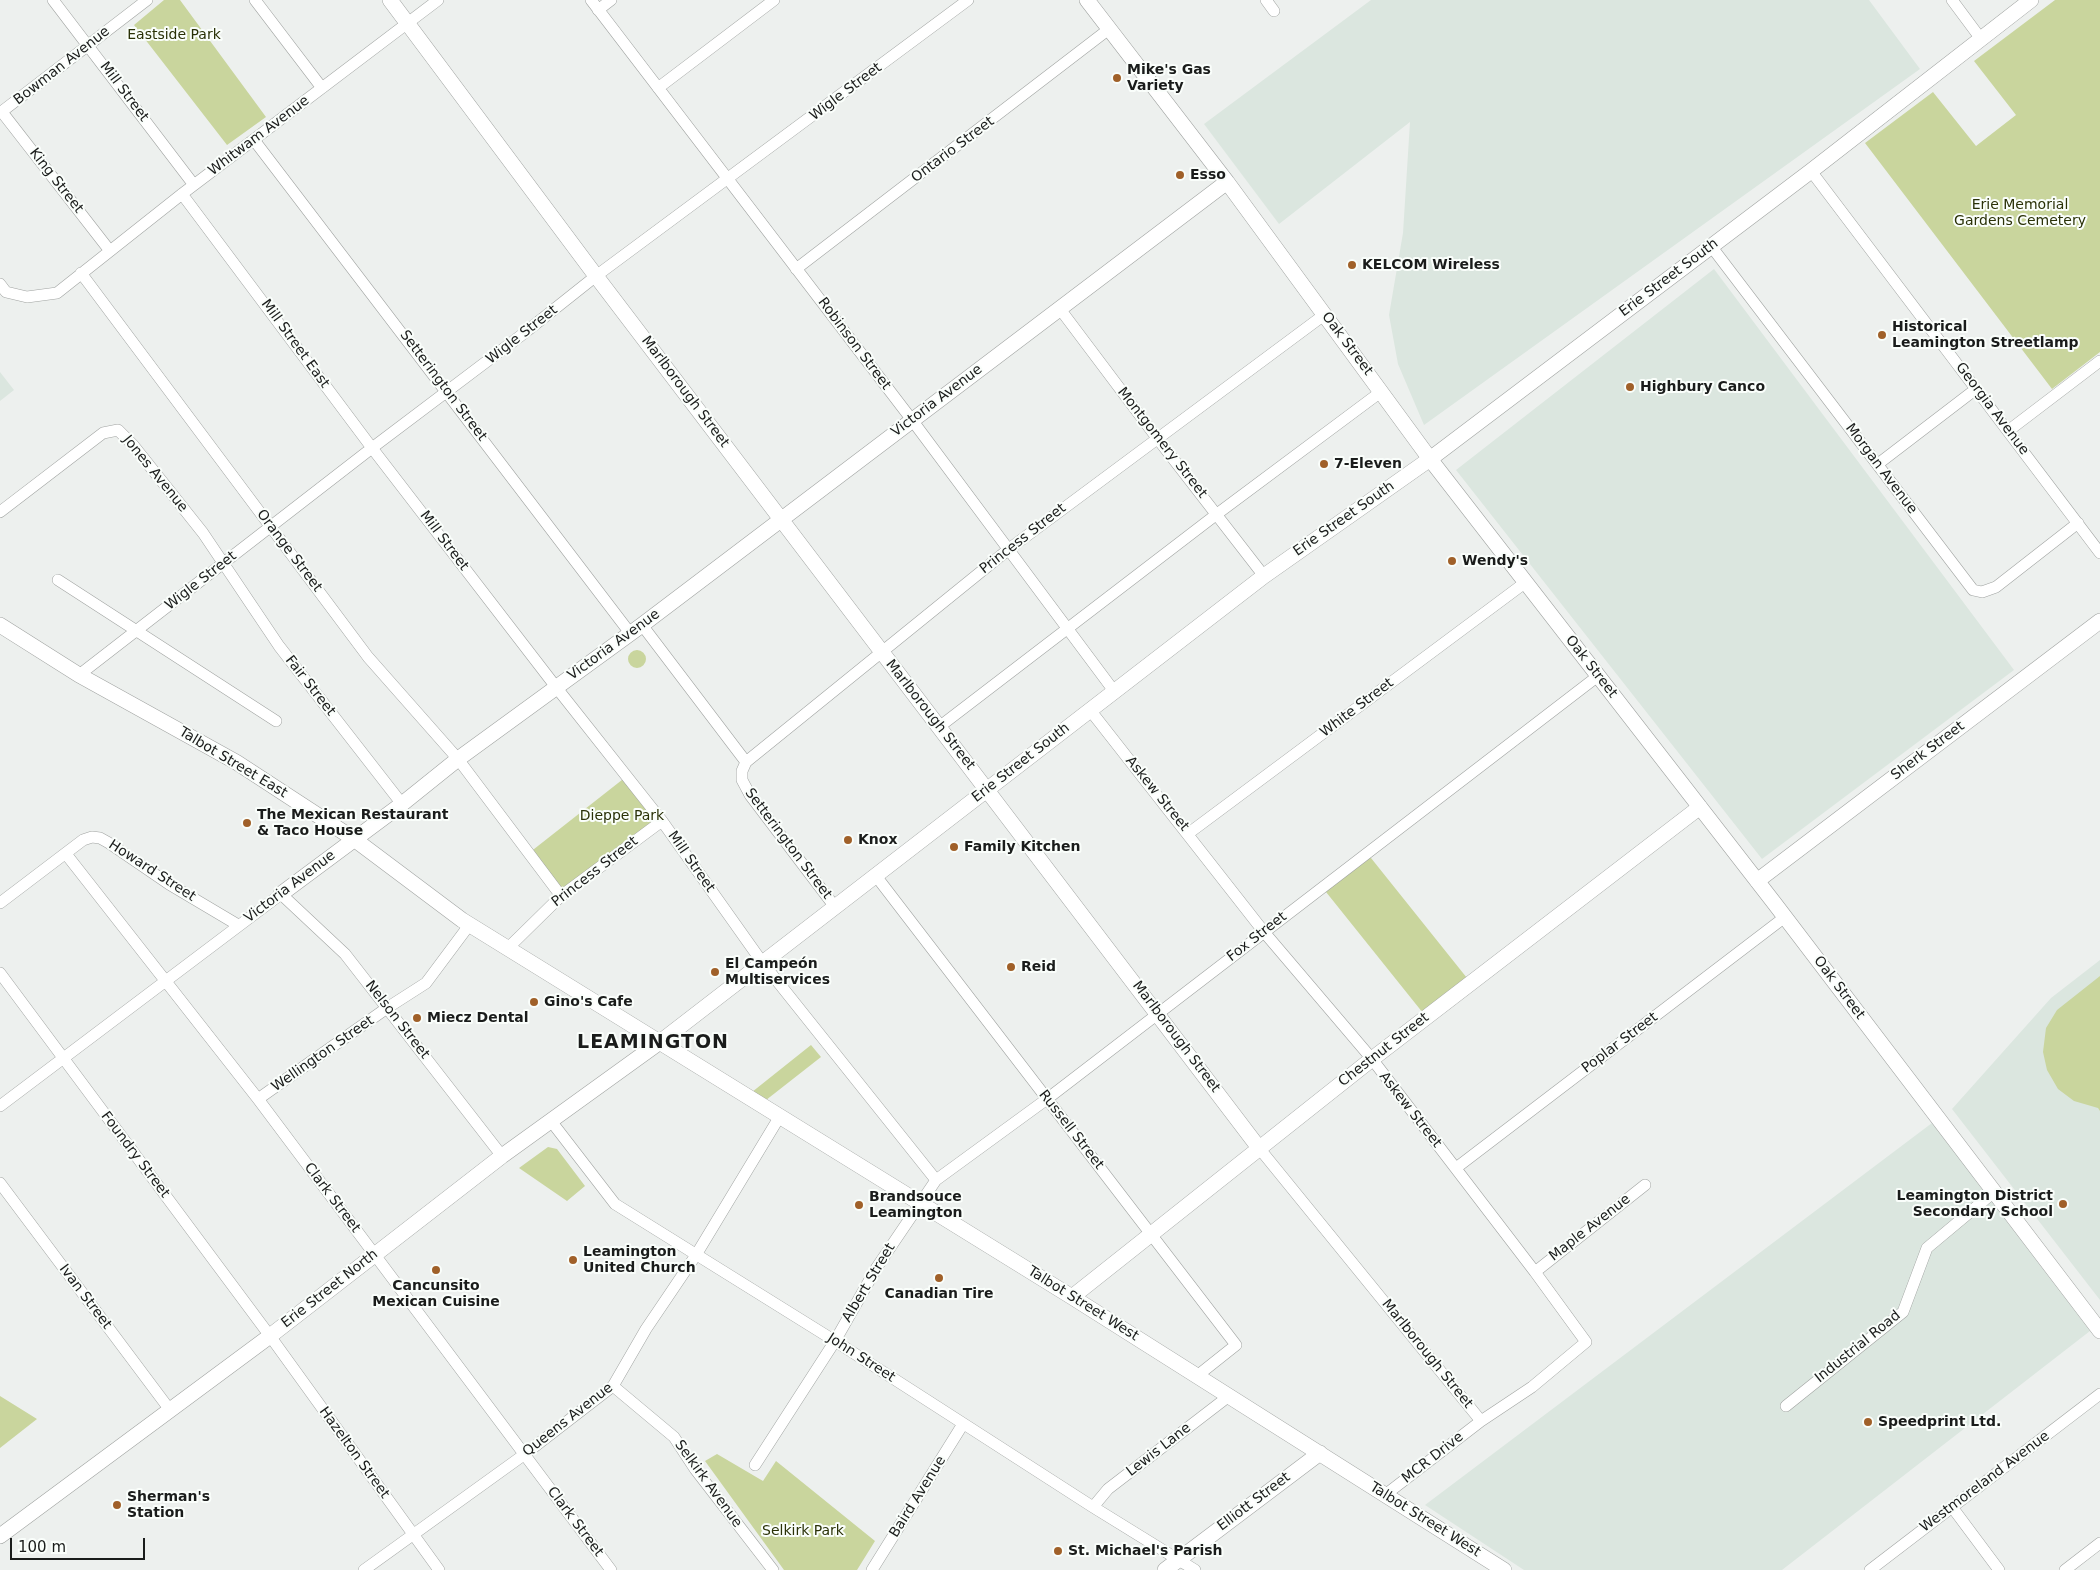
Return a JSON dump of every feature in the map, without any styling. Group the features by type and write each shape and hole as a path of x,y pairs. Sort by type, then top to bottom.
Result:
{"main road":[{"name":"Marlborough Street","path":"390,0 596,276 782,518 882,653 1259,1148"},
{"name":"Oak Street","path":"1087,0 1226,182 1382,391 1430,459 1785,917 2100,1331"},
{"name":"Erie Street South","path":"660,1042 1264,576 1430,459 1811,171 2031,0"},
{"name":"Victoria Avenue","path":"281,894 402,804 458,759 636,629 1226,182"},
{"name":"Sherk Street","path":"1757,881 2100,621"},
{"name":"Talbot Street East","path":"0,625 79,675 236,762 354,839 470,924 660,1042"},
{"name":"Chestnut Street","path":"1072,1297 1372,1059 1700,807"},
{"name":"Talbot Street West","path":"660,1042 1072,1297 1504,1570"},
{"name":"Erie Street North","path":"0,1536 270,1336 374,1253 502,1156 660,1042"},
{"name":"Elliott Street","path":"1165,1570 1320,1453"}],"street":[{"name":"Mill Street","path":"53,0 194,185"},
{"name":"Bowman Avenue","path":"1,112 147,0"},
{"path":"255,0 322,88"},
{"name":"Whitwam Avenue","path":"81,273 438,0"},
{"name":"Robinson Street","path":"591,0 912,420 1069,628 1114,691"},
{"path":"598,10 611,0"},
{"path":"658,88 774,0"},
{"name":"Wigle Street","path":"79,675 596,276 728,180 968,0"},
{"path":"1266,0 1274,11"},
{"path":"1952,0 1981,39"},
{"name":"Ontario Street","path":"796,269 1109,29"},
{"name":"King Street","path":"1,112 110,251"},
{"name":"Setterington Street","path":"254,140 447,392 636,629 746,762 742,771 742,780 772,826 835,907"},
{"name":"Georgia Avenue","path":"1811,171 2100,553"},
{"name":"Mill Street East","path":"182,194 372,448"},
{"name":"Morgan Avenue","path":"1711,246 1973,590 1982,592 1996,587 2078,523"},
{"path":"0,284 6,292 27,297 57,293 81,273"},
{"name":"Orange Street","path":"81,273 368,658 458,759 561,896"},
{"name":"Montgomery Street","path":"1060,309 1156,438 1264,576"},
{"name":"Princess Street","path":"746,762 1009,549 1324,315"},
{"path":"2008,431 2100,361"},
{"path":"1878,464 1976,389"},
{"path":"939,727 1217,514 1382,391"},
{"name":"Jones Avenue","path":"0,512 103,433 118,430 133,444 197,526 222,564"},
{"name":"Mill Street","path":"372,448 662,821 762,962 936,1180"},
{"name":"Fair Street","path":"222,564 279,646 402,804"},
{"path":"58,580 276,721"},
{"name":"White Street","path":"1189,833 1526,582"},
{"name":"Fox Street","path":"920,1203 936,1180 1047,1099 1598,676"},
{"name":"Askew Street","path":"1090,710 1189,833 1264,932 1372,1059 1535,1272 1586,1342 1532,1387 1481,1421"},
{"name":"Princess Street","path":"508,948 561,896 662,821"},
{"name":"Howard Street","path":"0,903 83,840 92,837 100,838 169,884 238,925"},
{"name":"Clark Street","path":"66,854 258,1099 611,1570"},
{"name":"Russell Street","path":"876,876 1152,1233 1236,1345 1197,1376"},
{"name":"Victoria Avenue","path":"0,1106 281,894"},
{"name":"Nelson Street","path":"281,894 346,954 502,1156"},
{"name":"Poplar Street","path":"1456,1168 1785,917"},
{"name":"Wellington Street","path":"258,1099 388,1008 426,984 470,924"},
{"name":"Foundry Street","path":"0,973 270,1336"},
{"name":"Queens Avenue","path":"364,1570 525,1454 613,1386 646,1329 696,1255 780,1116"},
{"name":"John Street","path":"552,1120 616,1204 835,1341 1093,1508 1195,1570"},
{"name":"Marlborough Street","path":"1259,1148 1481,1421"},
{"name":"Ivan Street","path":"0,1183 170,1410"},
{"name":"Maple Avenue","path":"1535,1272 1645,1185"},
{"name":"Industrial Road","path":"1786,1406 1903,1312 1927,1248 1994,1192"},
{"name":"Albert Street","path":"755,1465 835,1341 877,1267 920,1203"},
{"name":"Hazelton Street","path":"270,1336 439,1570"},
{"name":"Selkirk Avenue","path":"613,1386 674,1437 695,1469 773,1570"},
{"name":"Westmoreland Avenue","path":"1870,1570 2100,1394"},
{"name":"Lewis Lane","path":"1093,1508 1108,1489 1229,1396"},
{"name":"MCR Drive","path":"1385,1496 1481,1421"},
{"name":"Baird Avenue","path":"872,1570 963,1424"},
{"path":"1952,1507 1999,1570"},
{"path":"2065,1570 2100,1543"}],"shaded area":[{"path":"1371,0 1869,0 1920,69 1424,425 1398,364 1389,315 1403,233 1410,122 1279,224 1204,124"},
{"name":"Highbury Canco","path":"1714,269 2014,670 1762,859 1456,470"},
{"path":"0,372 14,390 0,401"},
{"name":"Leamington District Secondary School","path":"2100,960 2100,1300 1952,1109 2051,998"},
{"path":"1932,1123 2090,1331 1782,1570 1524,1570 1425,1505"}],"green space":[{"name":"Eastside Park","path":"164,0 180,0 266,117 227,145 134,25"},
{"name":"Erie Memorial Gardens Cemetery","path":"2055,0 2100,0 2100,352 2052,389 1865,143 1933,92 1976,146 2016,115 1974,61"},
{"path":"637,650 643,653 646,659 643,665 637,668 631,665 628,659 631,653"},
{"name":"Dieppe Park","path":"627,776 662,821 561,896 529,853"},
{"path":"1367,853 1471,983 1427,1018 1322,887"},
{"path":"2100,976 2100,1111 2098,1108 2074,1101 2058,1089 2047,1070 2043,1052 2046,1028 2057,1010"},
{"path":"811,1045 821,1057 761,1104 747,1096"},
{"path":"548,1147 557,1149 585,1186 567,1201 519,1168"},
{"path":"0,1396 37,1419 0,1448"},
{"name":"Selkirk Park","path":"717,1454 763,1481 776,1461 875,1541 857,1570 784,1570 705,1461"}],"place":[{"name":"Mike's Gas Variety","path":"1117,78"},
{"name":"Esso","path":"1180,175"},
{"name":"KELCOM Wireless","path":"1352,265"},
{"name":"Historical Leamington Streetlamp","path":"1882,335"},
{"name":"Highbury Canco","path":"1630,387"},
{"name":"7-Eleven","path":"1324,464"},
{"name":"Wendy's","path":"1452,561"},
{"name":"The Mexican Restaurant & Taco House","path":"247,823"},
{"name":"Knox","path":"848,840"},
{"name":"Family Kitchen","path":"954,847"},
{"name":"Reid","path":"1011,967"},
{"name":"El Campeón Multiservices","path":"715,972"},
{"name":"Gino's Cafe","path":"534,1002"},
{"name":"Miecz Dental","path":"417,1018"},
{"name":"Leamington District Secondary School","path":"2063,1204"},
{"name":"Brandsouce Leamington","path":"859,1205"},
{"name":"Leamington United Church","path":"573,1260"},
{"name":"Cancunsito Mexican Cuisine","path":"436,1270"},
{"name":"Canadian Tire","path":"939,1278"},
{"name":"Speedprint Ltd.","path":"1868,1422"},
{"name":"Sherman's Station","path":"117,1505"},
{"name":"St. Michael's Parish","path":"1058,1551"}],"district":[{"name":"LEAMINGTON","path":"653,1043"}]}
